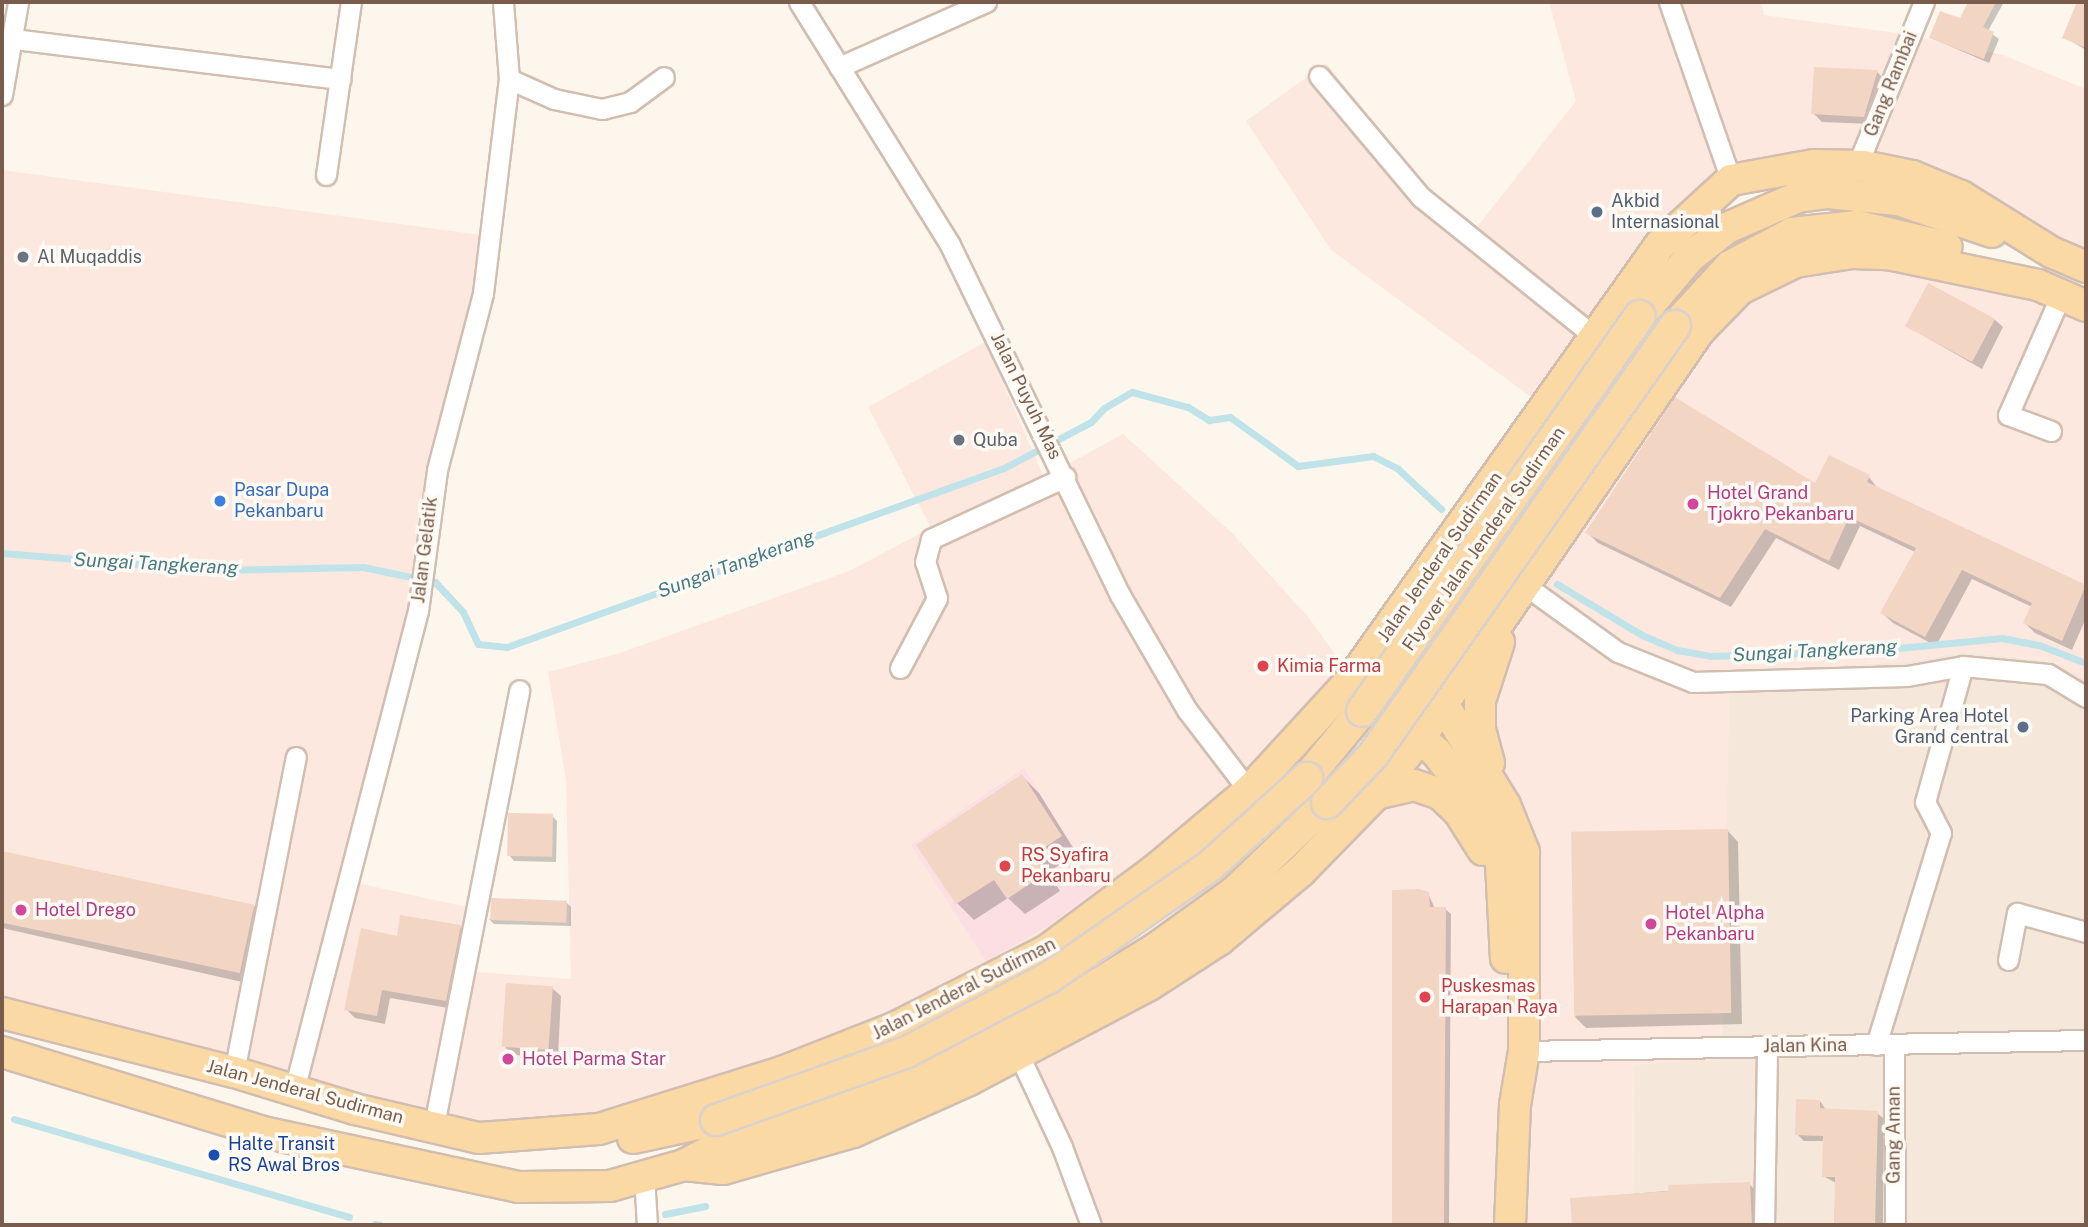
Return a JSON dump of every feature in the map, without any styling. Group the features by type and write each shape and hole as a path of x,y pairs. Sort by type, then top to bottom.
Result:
{"main road":[{"path":"1731,180 1814,165 1857,166 1912,176 1961,196 2046,275"},
{"name":"Jalan Jenderal Sudirman","path":"2,1013 479,1138 599,1129 863,1041 986,982 1046,951 1156,869 1249,791 1352,679 1377,646 1660,245 1731,180"},
{"name":"Flyover Jalan Jenderal Sudirman","path":"720,1132 871,1068 988,1012 1107,941 1211,865 1263,821 1307,778 1363,711 1664,285 1690,257 1727,228 1798,197 1854,194 1941,212 2046,275"},
{"path":"2,1052 267,1133 481,1181 551,1190 610,1186 684,1165 723,1169 853,1132 1019,1055 1151,984 1219,940 1309,863 1376,794 1420,737 1521,595 1698,332 1740,289 1795,262 1852,253 1888,254 2046,275 2086,267"},
{"path":"1490,486 1486,518 1457,562 1457,577 1466,590 1490,594 1530,547 1558,538"},
{"path":"1505,805 1487,759 1480,701 1488,668 1521,595"},
{"path":"1377,646 1443,704 1519,832 1526,869 1524,1051 1515,1105 1510,1225"},
{"path":"1352,679 1420,737 1490,822 1501,864 1505,935 1506,1051 1515,1105"},
{"path":"1249,791 1275,788 1293,779 1304,779 1322,790 1329,810 1327,820 1315,837 1309,863"},
{"path":"1376,794 1414,785 1428,788 1459,812 1483,849 1505,935"},
{"path":"599,1129 633,1138 720,1132"},
{"path":"684,1165 720,1132"}],"street":[{"path":"2,95 14,38 18,2"},
{"path":"326,175 351,2"},
{"name":"Jalan Gelatik","path":"294,1090 418,611 437,470 483,293 509,79 503,2"},
{"name":"Jalan Puyuh Mas","path":"799,2 950,245 1120,595 1187,710 1249,791"},
{"path":"839,67 986,2"},
{"path":"1669,2 1731,180"},
{"name":"Gang Rambai","path":"1857,166 1924,2"},
{"path":"14,38 341,79"},
{"path":"1319,76 1421,197 1594,336"},
{"path":"509,79 562,101 602,109 630,102 664,77"},
{"path":"2046,275 2008,415 2051,431"},
{"path":"900,668 937,598 925,562 931,539 1061,469"},
{"path":"1521,595 1618,652 1693,682 1729,685 1907,676 1963,666 2048,674 2086,696"},
{"name":"Gang Aman","path":"1895,1225 1885,1045 1941,832 1925,802 1963,666"},
{"path":"434,1125 519,690"},
{"path":"234,1072 296,757"},
{"path":"2008,960 2017,913 2086,932"},
{"name":"Jalan Kina","path":"1524,1051 2086,1040"},
{"path":"1764,1225 1767,1046"},
{"path":"1019,1055 1091,1225"},
{"path":"644,1176 648,1225"}],"shaded area":[{"path":"1549,2 1761,2 1764,15 1897,33 2003,55 2086,89 2086,255 1967,185 1726,169 1534,399 1331,250 1246,121 1326,63 1424,188 1477,227 1576,101"},
{"path":"2,170 496,237 357,883 476,909 464,971 571,979 566,780 548,672 617,654 849,571 931,528 868,407 985,342 1044,477 1123,434 1232,533 1309,618 1345,668 1201,814 1038,939 858,1029 777,1059 529,1136 447,1120 2,1001"},
{"path":"1852,261 2014,290 2086,317 2086,679 2052,661 1963,652 1906,662 1730,671 1721,1059 1634,1065 1633,1225 1102,1225 1036,1065 1159,998 1229,953 1312,884 1388,805 1433,747 1450,708 1704,338 1771,281"},
{"path":"1963,652 2052,661 2086,679 2086,1225 1633,1225 1634,1064 1721,1059 1729,671 1906,662"},
{"name":"RS Syafira Pekanbaru","path":"1024,768 1098,888 1048,926 986,961 911,845"}],"building":[{"path":"1968,2 1996,2 1983,27 1994,32 1984,59 1929,38 1940,11 1960,18"},
{"path":"2077,2 2086,2 2086,48 2062,38"},
{"path":"1814,67 1878,70 1864,117 1811,114"},
{"path":"1928,283 1995,319 1972,362 1905,326"},
{"path":"1675,397 1815,483 1829,455 1870,475 1867,482 2086,585 2062,641 2023,623 2032,603 1962,570 1925,637 1880,613 1916,548 1849,517 1829,561 1765,529 1720,598 1585,533"},
{"path":"1022,774 1062,836 1033,855 1045,874 1007,899 994,880 956,904 916,845"},
{"path":"508,813 553,814 552,857 507,856"},
{"name":"Hotel Alpha Pekanbaru","path":"1728,829 1731,1013 1574,1016 1571,832"},
{"path":"2,851 254,905 240,973 2,923"},
{"path":"1419,889 1429,892 1430,907 1446,907 1444,1225 1392,1225 1392,890"},
{"path":"491,898 567,901 566,923 490,920"},
{"path":"400,915 461,925 446,1001 382,990 377,1016 344,1010 361,928 397,936"},
{"path":"506,983 553,986 548,1050 502,1047"},
{"path":"1796,1099 1820,1100 1820,1108 1878,1111 1875,1225 1834,1225 1835,1177 1822,1177 1823,1136 1795,1135"},
{"path":"1750,1182 1752,1225 1572,1225 1570,1198 1669,1191 1668,1185"}],"waterway":[{"name":"Sungai Tangkerang","path":"2,553 215,570 363,567 435,582 463,612 478,644 507,647 1004,468 1091,422 1104,408 1132,392 1188,407 1209,420 1230,417 1298,466 1373,456 1398,469 1441,509"},
{"name":"Sungai Tangkerang","path":"1557,584 1642,635 1677,650 1710,656 1867,651 2002,638 2039,645 2086,663"},
{"path":"14,1119 349,1217"},
{"path":"665,1214 705,1206"},
{"path":"375,1224 380,1225"}],"place":[{"name":"Akbid Internasional","path":"1597,212"},
{"name":"Al Muqaddis","path":"23,257"},
{"name":"Quba","path":"959,440"},
{"name":"Pasar Dupa Pekanbaru","path":"220,501"},
{"name":"Hotel Grand Tjokro Pekanbaru","path":"1693,504"},
{"name":"Kimia Farma","path":"1263,666"},
{"name":"Parking Area Hotel Grand central","path":"2023,727"},
{"name":"RS Syafira Pekanbaru","path":"1005,866"},
{"name":"Hotel Drego","path":"21,910"},
{"name":"Hotel Alpha Pekanbaru","path":"1651,924"},
{"name":"Puskesmas Harapan Raya","path":"1425,997"},
{"name":"Hotel Parma Star","path":"508,1059"},
{"name":"Halte Transit RS Awal Bros","path":"214,1155"}]}
